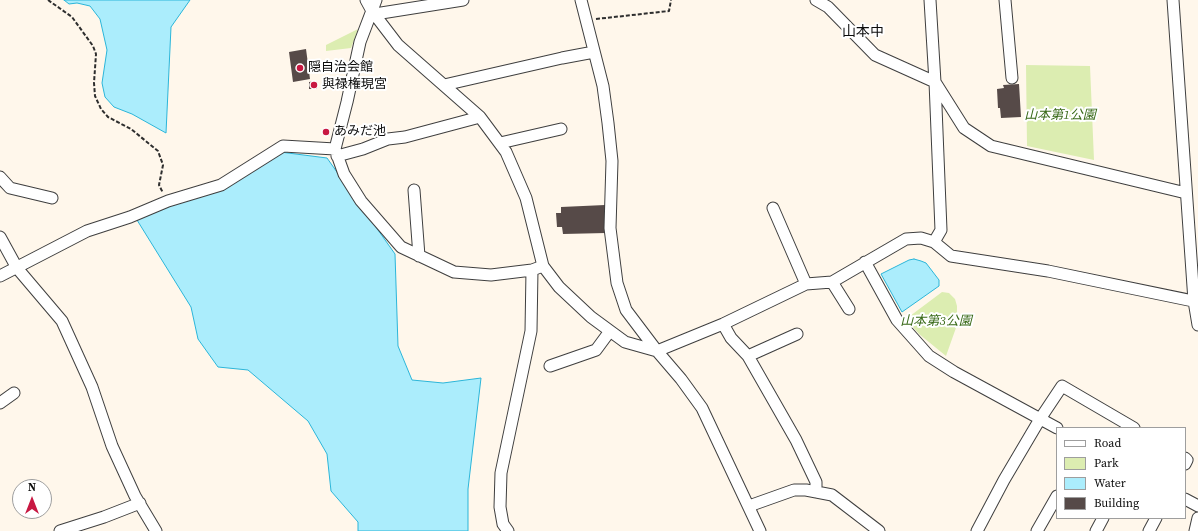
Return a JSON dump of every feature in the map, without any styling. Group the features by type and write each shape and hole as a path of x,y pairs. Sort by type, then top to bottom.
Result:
{"street":[{"path":"366,0 375,8 398,45 480,117 506,152 526,198 543,266 559,287 591,317 625,342 657,351 723,324 806,284 832,282 906,239 920,238 934,242 951,256 1048,272 1196,301"},
{"path":"375,8 463,0"},
{"path":"581,0 603,86 612,161 610,228 617,283 626,310 702,408 760,531"},
{"path":"816,0 828,7 875,55 935,82 964,128 990,146 1186,193"},
{"path":"930,0 941,230 934,242"},
{"path":"1005,0 1012,78"},
{"path":"1173,0 1186,193 1198,325"},
{"path":"375,8 360,42 336,152 344,174 361,201 401,247 454,272 491,275 532,270 543,266"},
{"path":"444,85 594,52"},
{"path":"0,276 87,231 130,217 168,201 221,184 283,146 336,152 363,149 388,139 405,137 480,117"},
{"path":"500,144 561,129"},
{"path":"0,177 10,188 52,198"},
{"path":"414,190 419,256"},
{"path":"773,208 806,284"},
{"path":"0,237 17,268 62,321 92,387 112,446 140,503 156,531"},
{"path":"865,262 897,320 929,356 954,372 1056,427"},
{"path":"508,531 503,524 500,507 501,473 531,330 532,270"},
{"path":"832,282 849,309"},
{"path":"723,324 731,338 748,356 796,440 816,482 816,492"},
{"path":"550,366 596,350 610,331"},
{"path":"748,356 796,334"},
{"path":"977,531 1004,480 1040,418 1062,386 1132,427"},
{"path":"0,403 14,393"},
{"path":"749,506 794,490 806,490 832,495 879,531"},
{"path":"1037,531 1056,498"},
{"path":"1186,500 1198,506"},
{"path":"60,531 104,517 140,503"},
{"path":"1195,531 1198,518"},
{"path":"1096,531 1102,519"},
{"path":"1148,531 1155,519"}],"path":[{"path":"48,0 72,17 93,46 96,54 94,84 95,96 101,109 108,117 131,129 158,151 162,158 163,165 159,185 168,201"},
{"path":"586,20 644,15 669,11 671,0"}],"green space":[{"path":"358,29 351,48 326,51 326,45"},
{"name":"山本第1公園","path":"1026,65 1090,66 1094,160 1027,146"},
{"name":"山本第3公園","path":"942,292 949,293 955,299 957,306 957,325 946,356 919,334 906,319"}],"water":[{"path":"64,0 190,0 171,27 166,133 132,114 114,107 105,97 102,83 107,50 100,19 90,6 77,3 69,4"},
{"path":"280,152 327,158 395,254 398,346 412,380 443,383 481,378 468,489 468,531 358,531 358,522 331,491 327,454 308,421 248,370 218,367 198,339 191,307 137,220 182,201"},
{"path":"914,259 926,263 939,280 939,286 902,312 881,274"}],"building":[{"name":"隠自治会館","path":"306,49 310,79 293,82 289,52"},
{"name":"與禄権現宮","path":"316,81 316,83 318,83 318,87 316,87 317,89 309,89 309,82"},
{"path":"1019,84 1021,117 1001,118 1000,108 998,108 997,89 1004,88 1003,85"},
{"path":"605,205 606,233 563,234 562,227 557,227 556,213 561,213 561,207"}],"place":[{"name":"隠自治会館","path":"300,68"},
{"name":"與禄権現宮","path":"314,85"},
{"name":"あみだ池","path":"326,132"}],"district":[{"name":"山本中","path":"863,32"}]}
